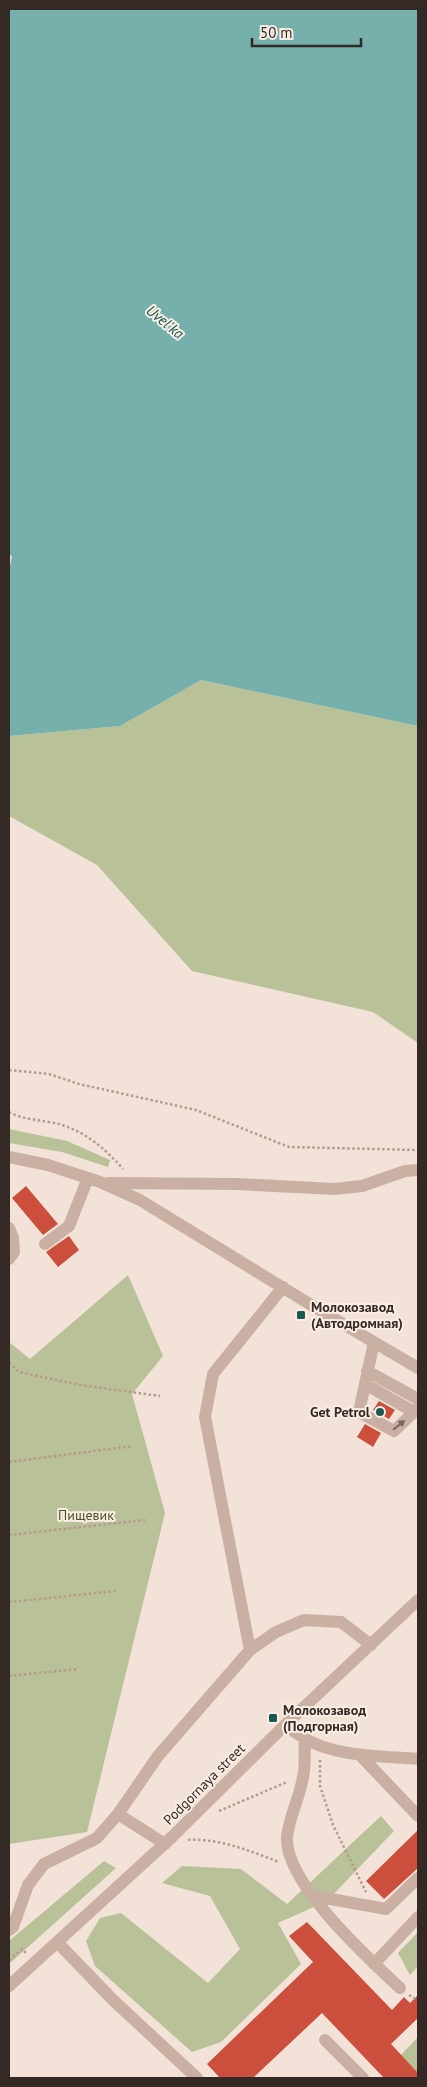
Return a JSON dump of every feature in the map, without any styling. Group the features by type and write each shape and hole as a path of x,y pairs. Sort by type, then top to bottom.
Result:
{"street":[{"path":"9,1157 48,1165 94,1180 140,1200 163,1212 418,1368"},
{"path":"94,1180 135,1184 237,1184 334,1189 362,1186 404,1171 418,1170"},
{"path":"44,1244 69,1226 94,1180"},
{"path":"9,1228 13,1238 14,1252 9,1259"},
{"path":"250,1650 205,1417 213,1374 284,1287"},
{"path":"366,1377 417,1406 394,1431 358,1412 366,1377 374,1342"},
{"name":"Podgornaya street","path":"9,1986 170,1840 285,1725 418,1600"},
{"path":"9,1930 13,1927 28,1885 44,1864 97,1838 118,1814 158,1756 250,1650 276,1632 304,1620 341,1622 371,1645"},
{"path":"285,1725 305,1739 320,1745 359,1754 418,1759"},
{"path":"305,1739 304,1776 287,1837 294,1868 314,1896 355,1945 400,1988"},
{"path":"359,1754 418,1816"},
{"path":"118,1814 170,1840"},
{"path":"314,1896 386,1909 418,1878"},
{"path":"374,1964 418,1917"},
{"path":"57,1942 113,2000 197,2078"},
{"path":"325,2040 362,2078"}],"path":[{"path":"9,1070 49,1074 79,1084 196,1110 289,1147 418,1150"},
{"path":"9,1112 14,1115 61,1125 90,1138 114,1159 135,1184"},
{"path":"9,1363 19,1372 80,1385 160,1396"},
{"path":"9,1462 133,1446"},
{"path":"9,1535 145,1520"},
{"path":"9,1602 116,1591"},
{"path":"9,1676 78,1669"},
{"path":"320,1745 320,1786 333,1825 373,1907"},
{"path":"216,1812 304,1776"},
{"path":"170,1840 199,1839 243,1848 294,1868"}],"green space":[{"path":"201,680 418,726 418,1043 373,1012 192,971 97,865 9,816 9,736 120,726"},
{"path":"9,1129 67,1141 110,1160 108,1167 62,1152 9,1143"},
{"name":"Пищевик","path":"128,1275 163,1356 132,1394 165,1513 87,1832 9,1844 9,1342 30,1359"},
{"path":"381,1816 394,1831 327,1901 278,1923 301,1964 221,2042 192,2052 95,1966 86,1941 100,1918 121,1913 208,1983 240,1949 210,1896 162,1883 182,1866 241,1869 287,1904"},
{"path":"104,1861 116,1868 9,1964 9,1941"},
{"path":"418,1932 418,1966 410,1975 398,1953"},
{"path":"418,2037 418,2073 401,2055"}],"water":[{"name":"Uvel'ka","path":"9,9 418,9 418,726 201,680 120,726 9,736 9,570 12,557 9,553"}],"building":[{"path":"26,1186 58,1224 43,1235 12,1198"},
{"path":"69,1236 79,1250 58,1267 46,1252"},
{"path":"379,1401 395,1410 389,1419 373,1410"},
{"path":"365,1424 381,1433 373,1447 357,1437"},
{"path":"418,1830 418,1868 384,1899 366,1881"},
{"path":"307,1922 392,2010 404,1997 410,2003 418,1995 418,2018 391,2044 418,2073 418,2078 384,2078 322,2013 253,2078 220,2078 207,2064 313,1962 289,1936"}],"place":[{"name":"Молокозавод (Автодромная)","path":"301,1315"},
{"name":"Get Petrol","path":"380,1412"},
{"name":"Молокозавод (Подгорная)","path":"273,1718"}]}
